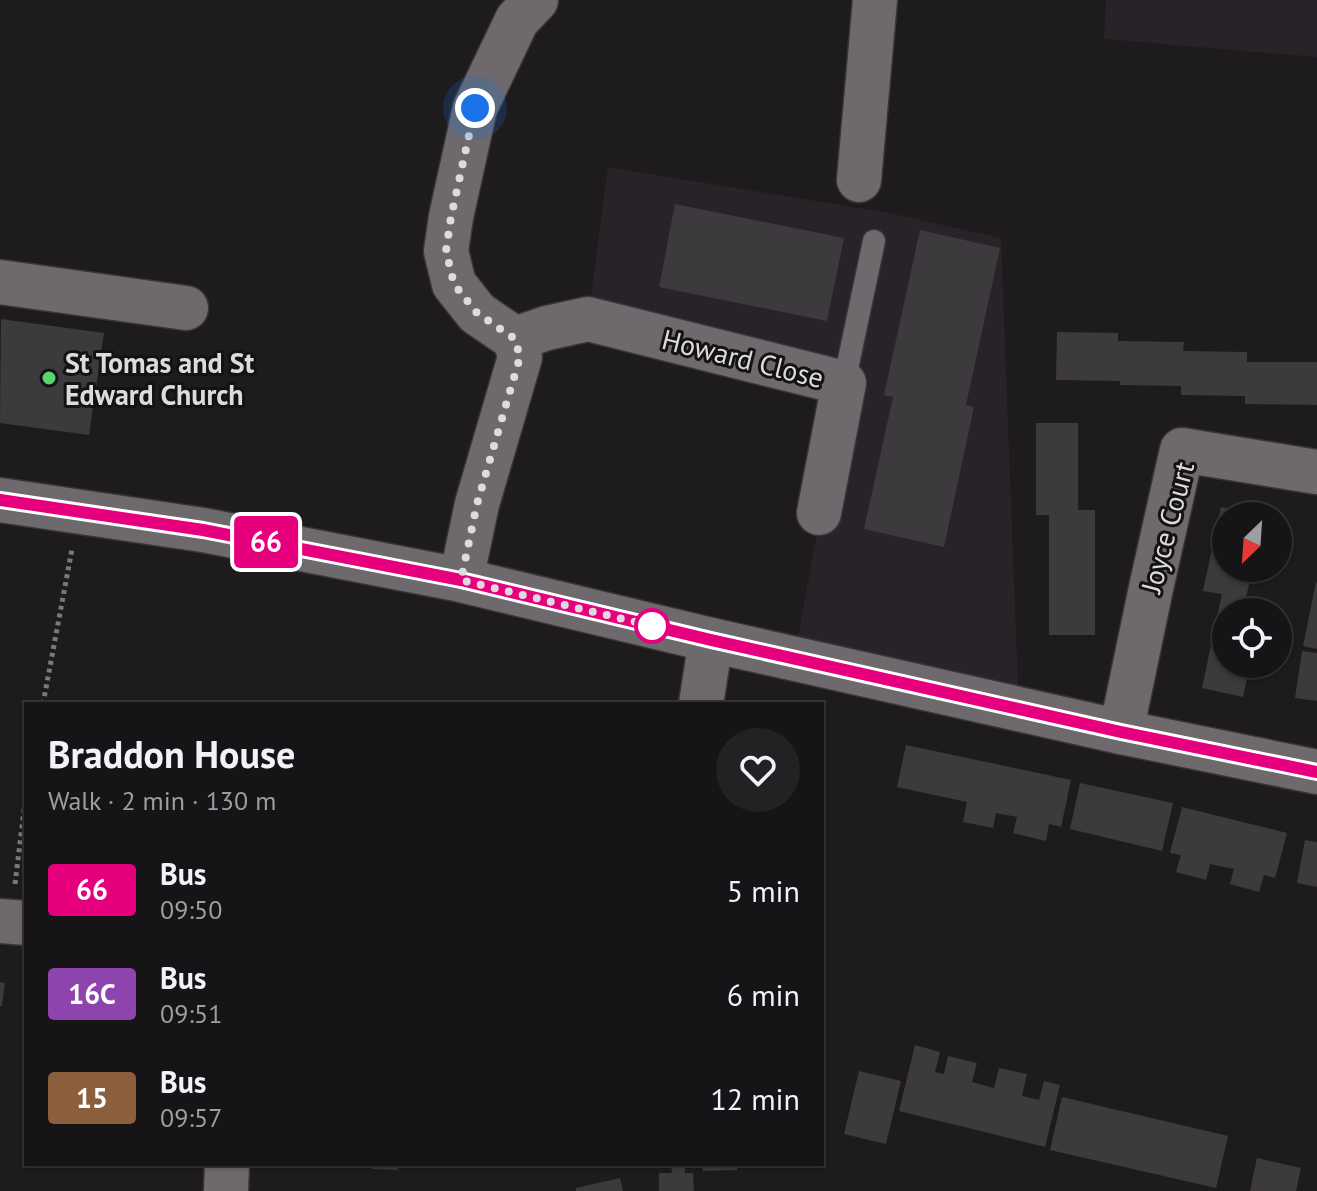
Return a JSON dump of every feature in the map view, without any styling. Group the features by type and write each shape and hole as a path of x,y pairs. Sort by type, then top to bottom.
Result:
{"street":[{"path":"461,580 477,504 520,357 515,339 477,313 454,284 446,251 475,108 517,20 536,0"},
{"path":"859,180 875,0"},
{"path":"0,282 186,308"},
{"name":"Howard Close","path":"515,339 588,319 844,383 819,513"},
{"name":"Joyce Court","path":"1121,732 1182,450 1317,472"},
{"path":"0,500 203,530 461,580 1121,732 1317,772"},
{"path":"701,702 711,640"},
{"path":"226,1191 227,1166"}],"lane":[{"path":"844,383 874,241"}],"path":[{"path":"43,702 78,512"},
{"path":"12,922 24,812"}],"shaded area":[{"path":"1106,0 1317,0 1317,57 1104,39"},
{"path":"608,167 889,213 1001,238 1018,686 798,637 844,383 588,319"}],"building":[{"path":"675,204 844,238 827,321 659,287"},
{"path":"920,230 1000,248 966,405 974,407 944,547 864,529 893,397 884,395"},
{"name":"St Tomas and St Edward Church","path":"1,319 104,333 89,435 0,423"},
{"path":"1057,332 1118,333 1118,341 1184,342 1183,351 1247,352 1247,362 1317,362 1317,405 1245,404 1245,396 1181,395 1181,386 1056,380"},
{"path":"1036,423 1078,423 1078,510 1095,510 1095,635 1049,635 1049,515 1036,515"},
{"path":"1212,549 1212,582 1250,582 1246,597 1250,598 1221,598 1222,594 1203,591"},
{"path":"1317,583 1317,649 1303,646"},
{"path":"1212,641 1212,678 1247,678 1243,697 1202,688"},
{"path":"1302,651 1317,653 1317,701 1295,698"},
{"path":"906,745 1071,780 1061,827 1049,824 1046,841 1013,833 1017,817 996,813 993,828 963,822 967,802 897,787"},
{"path":"1080,783 1173,803 1162,851 1070,829"},
{"path":"1182,807 1287,833 1275,878 1264,875 1259,892 1230,884 1234,869 1210,864 1206,880 1176,872 1181,855 1170,853"},
{"path":"1305,840 1317,842 1317,887 1297,883"},
{"path":"0,982 5,983 2,1006 0,1006"},
{"path":"915,1045 940,1052 935,1072 944,1074 948,1056 977,1063 972,1082 994,1088 999,1068 1027,1074 1022,1096 1039,1100 1044,1081 1060,1085 1045,1147 899,1111"},
{"path":"859,1071 901,1081 886,1144 844,1134"},
{"path":"1062,1097 1228,1136 1216,1188 1050,1150"},
{"path":"824,1118 825,1118 824,1153"},
{"path":"1257,1158 1301,1168 1296,1191 1250,1191"},
{"path":"372,1166 398,1166 398,1170 372,1169"},
{"path":"671,1166 685,1166 685,1173 693,1173 694,1191 659,1191 659,1173 672,1173"},
{"path":"702,1166 737,1166 737,1170 703,1171"},
{"path":"620,1178 623,1191 576,1191 576,1188"}],"bus line":[{"name":"66","path":"0,500 203,530 461,580 1121,732 1317,772"}],"place":[{"name":"St Tomas and St Edward Church","path":"49,378"}],"route":[{"path":"475,108 446,251 454,284 477,313 515,339 520,357 477,504 461,580 656,627 652,626"}]}
